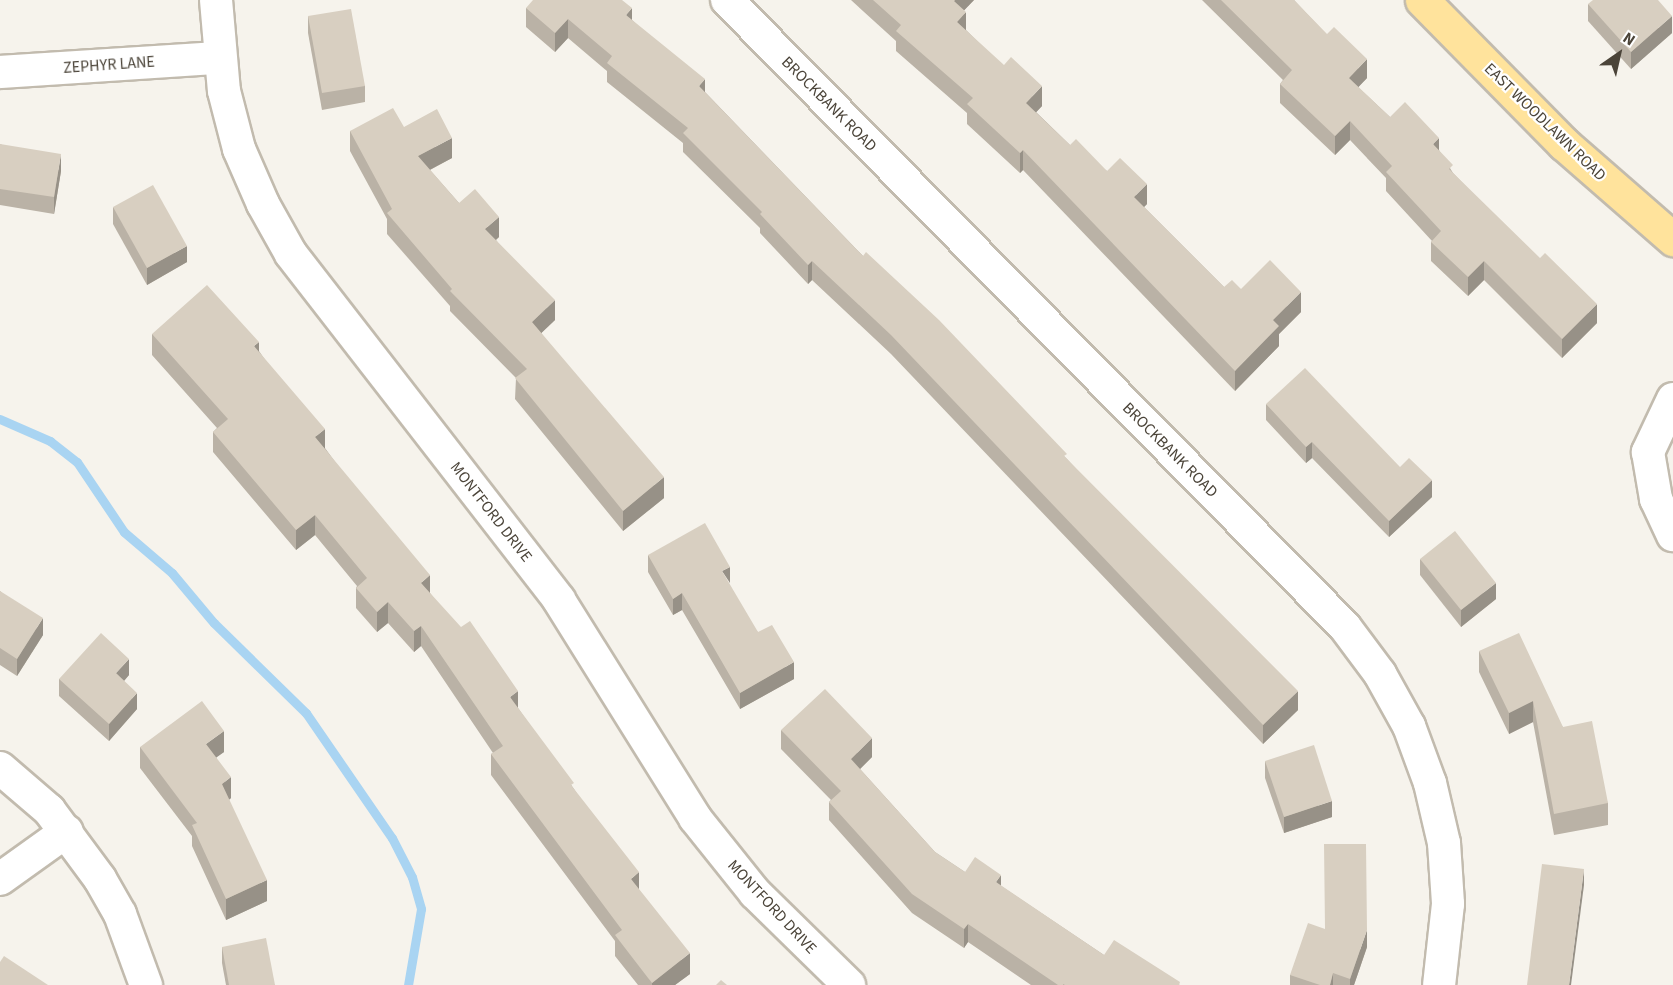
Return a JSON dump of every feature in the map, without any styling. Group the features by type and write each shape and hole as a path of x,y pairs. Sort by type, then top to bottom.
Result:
{"main road":[{"name":"EAST WOODLAWN ROAD","path":"1422,0 1564,144 1673,239"}],"street":[{"name":"MONTFORD DRIVE","path":"216,0 218,58 239,149 263,204 291,254 559,600 695,818 755,893 849,985"},
{"name":"BROCKBANK ROAD","path":"727,0 1336,619 1380,674 1420,755 1444,843 1448,904 1439,985"},
{"name":"ZEPHYR LANE","path":"0,72 218,58"},
{"path":"1673,399 1648,452 1656,499 1673,535"},
{"path":"0,768 67,831 120,914 146,985"},
{"path":"0,879 67,831"}],"building":[{"path":"533,0 622,0 632,8 626,15 705,79 699,86 863,256 866,252 939,320 1067,454 1064,456 1298,691 1263,725 891,335 812,261 808,265 760,214 762,212 683,133 688,128 607,63 612,56 568,19 555,33 526,8"},
{"path":"873,0 955,0 966,12 957,22 1004,65 1011,57 1042,86 1026,103 1070,145 1076,139 1107,171 1120,158 1147,184 1134,197 1224,287 1232,280 1241,289 1270,260 1301,292 1273,320 1279,326 1235,371 1023,150 1020,153 967,104 973,98 896,31 901,25"},
{"path":"1221,0 1294,0 1327,34 1334,27 1367,59 1349,78 1390,117 1405,102 1439,138 1433,144 1453,165 1449,169 1540,258 1545,253 1597,304 1562,339 1484,261 1468,277 1431,242 1441,231 1386,172 1392,166 1350,121 1335,136 1280,84 1292,70"},
{"path":"1593,0 1658,0 1672,16 1631,52 1588,4"},
{"path":"351,9 365,86 322,93 308,16"},
{"path":"393,108 404,127 437,109 452,138 418,156 459,203 475,189 499,217 485,229 555,300 532,322 664,477 623,511 515,378 527,369 450,291 452,289 387,213 392,209 350,131"},
{"path":"0,144 61,154 54,197 0,189"},
{"path":"153,185 187,246 147,268 113,207"},
{"path":"207,285 259,342 254,346 325,429 315,437 430,575 421,583 461,627 470,621 518,691 510,697 574,783 571,785 639,872 631,879 690,953 652,983 615,935 622,930 491,754 503,746 421,626 414,631 388,602 377,612 356,588 367,578 315,515 296,530 213,432 228,419 152,334"},
{"path":"1305,368 1400,467 1409,458 1432,480 1389,521 1312,442 1306,447 1266,404"},
{"path":"705,523 730,567 722,571 758,632 772,625 794,662 740,693 682,593 673,599 648,555"},
{"path":"1455,531 1496,583 1461,610 1420,559"},
{"path":"0,591 43,618 17,659 0,648"},
{"path":"101,633 129,659 116,673 137,693 109,724 59,679"},
{"path":"1519,633 1563,727 1592,721 1608,803 1554,814 1533,701 1509,713 1479,651"},
{"path":"825,689 872,738 851,759 935,852 965,872 975,857 1001,875 996,882 1104,955 1114,940 1180,982 1179,985 1058,985 968,924 964,929 912,894 829,802 841,791 781,730"},
{"path":"202,701 224,731 206,744 231,777 222,784 267,880 226,899 192,825 197,823 140,747"},
{"path":"1314,745 1332,801 1284,817 1265,761"},
{"path":"1324,844 1366,844 1367,930 1350,979 1333,973 1330,985 1320,985 1290,975 1308,923 1325,929"},
{"path":"1542,864 1584,869 1569,985 1527,985"},
{"path":"266,938 275,985 229,985 222,947"},
{"path":"4,956 48,985 0,985 0,962"},
{"path":"721,980 727,985 716,985"}],"waterway":[{"path":"0,419 50,441 77,462 124,532 172,573 214,623 306,713 392,838 412,877 421,909 408,985"}]}
